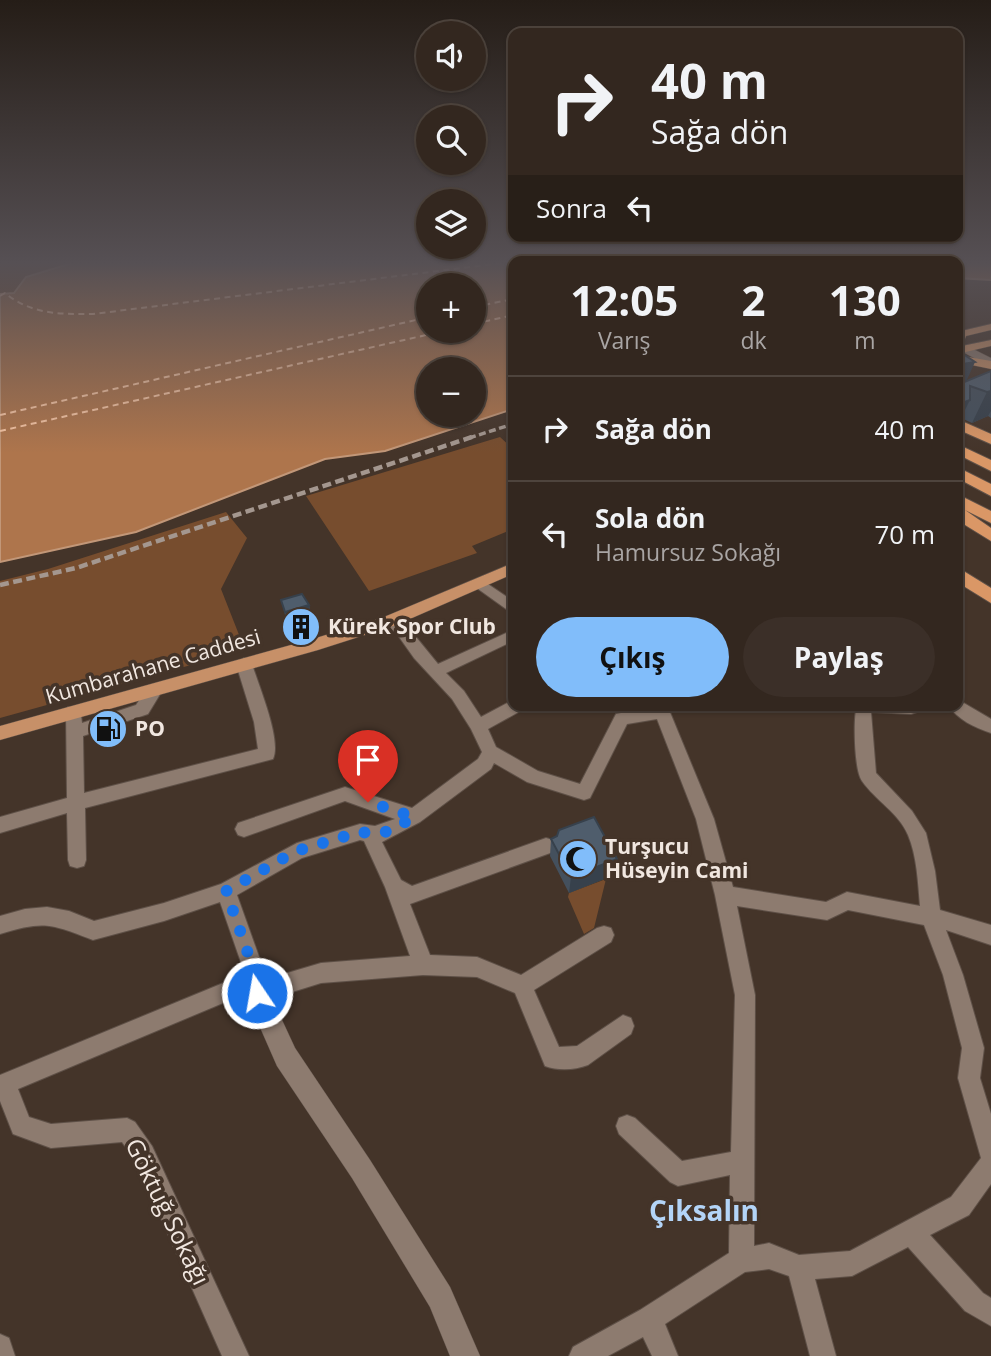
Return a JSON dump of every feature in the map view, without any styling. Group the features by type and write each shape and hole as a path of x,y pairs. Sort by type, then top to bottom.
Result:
{"highway":[{"path":"963,426 991,440"},
{"path":"963,451 991,466"},
{"path":"963,475 991,491"},
{"path":"963,502 991,518"},
{"path":"963,516 991,536"},
{"path":"963,578 991,597"}],"main road":[{"path":"963,334 991,327"},
{"path":"963,348 991,335"},
{"path":"963,348 991,343"},
{"path":"963,349 991,364"},
{"name":"Kumbarahane Caddesi","path":"0,733 390,621 508,570"}],"street":[{"path":"963,348 991,355"},
{"path":"479,583 508,606"},
{"path":"390,621 402,630 458,695 478,726 490,752 533,777 584,793 622,719 650,711"},
{"path":"436,671 508,637"},
{"path":"0,825 74,803 267,754 262,722 244,664"},
{"path":"74,732 142,710 153,691"},
{"path":"478,726 508,710"},
{"path":"963,710 978,722 991,726"},
{"path":"661,711 705,819 725,895 745,995 741,1260"},
{"path":"863,711 868,776 906,816 917,833 926,870 930,917 953,975 973,1048 968,1078 991,1153"},
{"path":"74,712 77,860"},
{"path":"0,925 30,915 70,918 93,931 164,912 226,891 296,851 360,832 375,834 390,831 414,817 485,764 490,752"},
{"path":"244,829 345,794 414,817"},
{"path":"375,834 373,842 394,886 423,965"},
{"path":"394,886 411,895 546,846"},
{"path":"226,891 257,986 286,1057 361,1169 440,1297 465,1356"},
{"path":"725,895 827,911 847,901 930,917 991,936"},
{"path":"522,986 604,935"},
{"path":"3,1086 20,1076 257,986 321,973 423,965 477,967 522,986"},
{"path":"522,986 528,1006 553,1058 580,1057 623,1027"},
{"name":"Göktuğ Sokağı","path":"3,1086 21,1126 51,1136 127,1130 144,1154 236,1356"},
{"path":"627,1126 678,1174 743,1161"},
{"path":"582,1356 649,1319 741,1260 769,1256 799,1268 852,1263 960,1206 991,1164"},
{"path":"911,1232 974,1302 991,1313"},
{"path":"799,1268 823,1356"},
{"path":"649,1319 665,1356"},
{"path":"0,1347 2,1356"}],"shaded area":[{"path":"0,326 416,326 416,343 486,343 486,326 508,326 508,411 486,418 486,357 416,357 416,427 458,427 385,451 325,459 136,532 0,562"},
{"path":"500,437 508,444 508,531 472,546 477,553 369,591 306,496"},
{"path":"226,512 247,538 221,589 245,650 0,718 0,581 48,569"},
{"path":"606,879 594,928 584,934 568,897 569,893"}],"building":[{"path":"963,354 975,362 963,364"},
{"path":"991,371 991,391 970,386 970,400 963,403 963,383"},
{"path":"302,594 309,605 285,612 281,600"},
{"path":"594,817 617,859 571,877 551,839 557,836 559,830"}],"ferry route":[{"path":"0,415 388,326"},
{"path":"0,431 416,337"}],"railway":[{"path":"469,438 508,426"},
{"path":"0,585 76,568 475,436"}],"place":[{"name":"Kürek Spor Club","path":"301,627"},
{"name":"PO","path":"108,729"},
{"name":"Turşucu Hüseyin Cami","path":"578,859"}],"district":[{"name":"Çıksalın","path":"704,1211"}],"route":[{"path":"257,993 257,979 226,891 296,851 360,832 375,834 390,831 414,817 368,802"}]}
